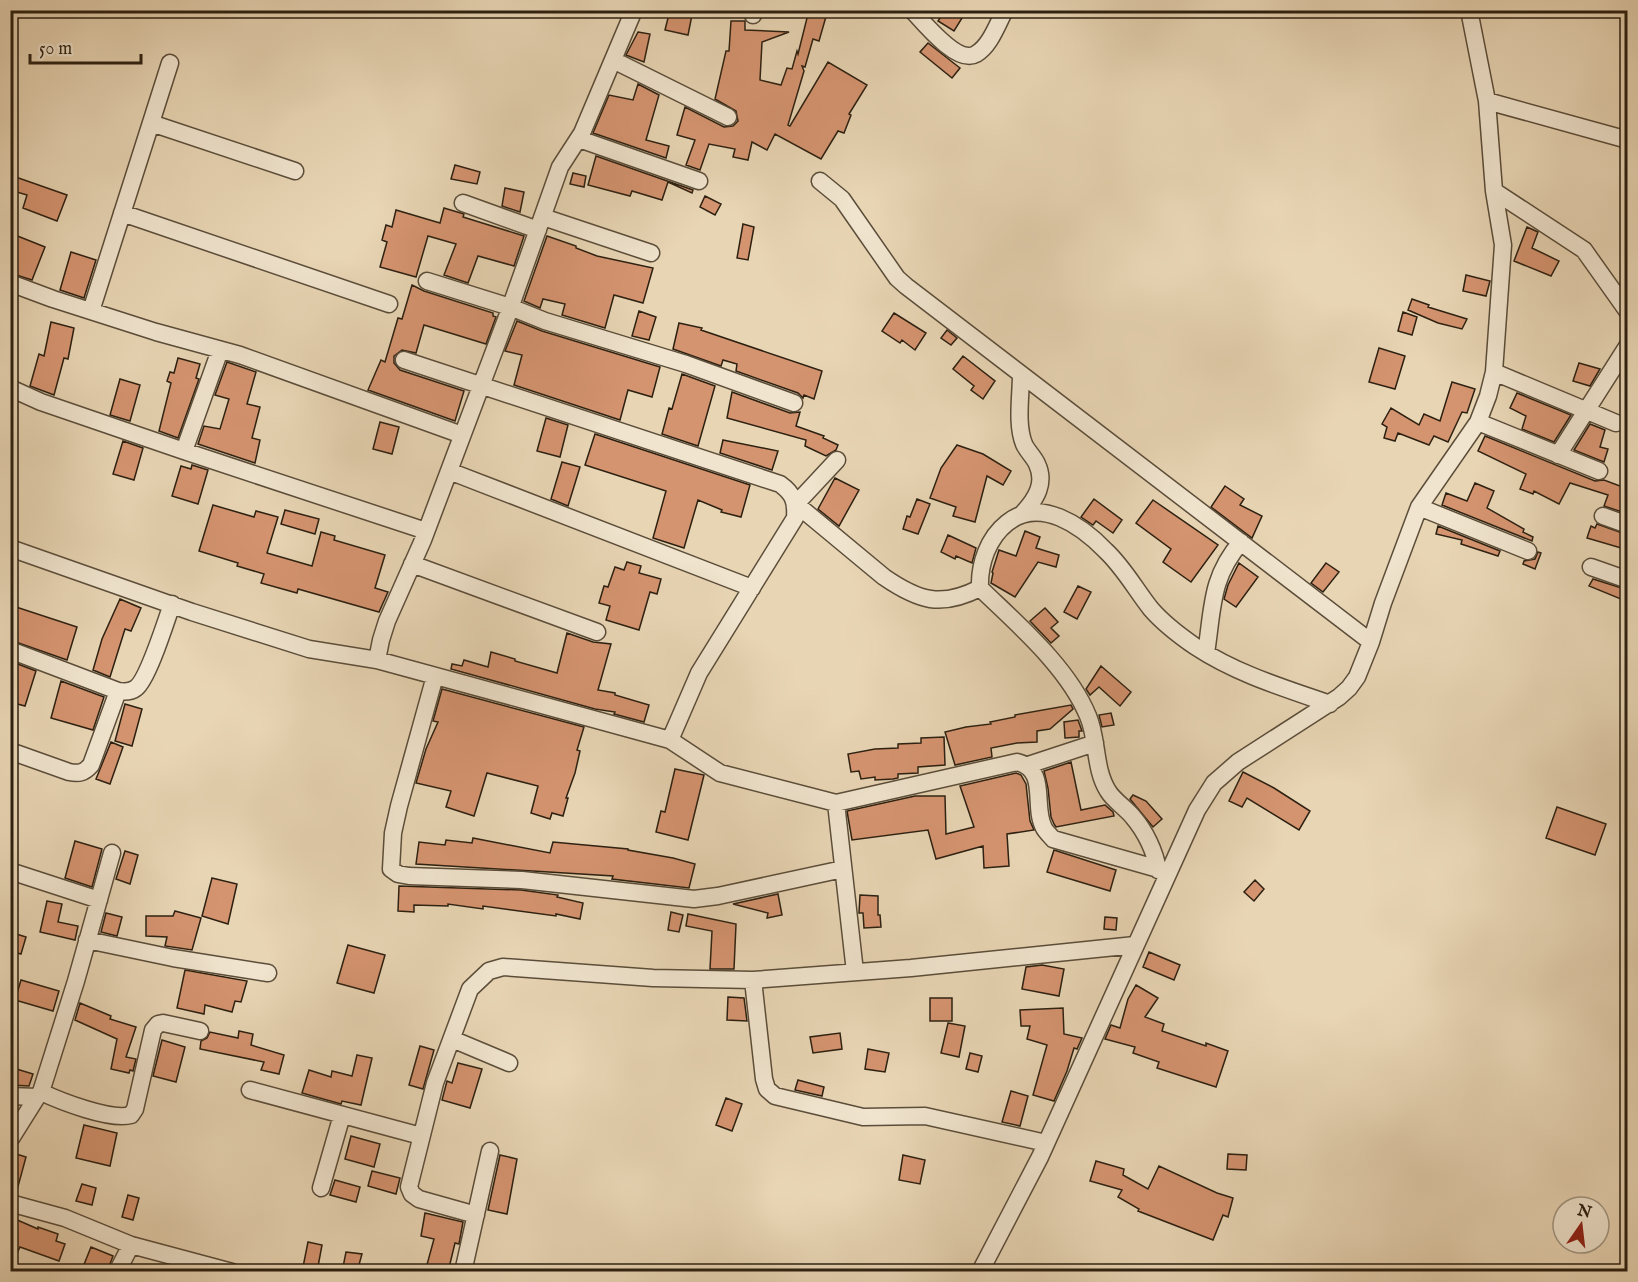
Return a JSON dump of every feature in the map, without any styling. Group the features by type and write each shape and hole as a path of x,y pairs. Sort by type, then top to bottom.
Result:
{"street":[{"path":"377,660 387,621 426,531 560,167 579,139 634,10"},
{"path":"912,10 955,51 965,56 975,55 988,43 1005,10"},
{"path":"980,1272 1046,1143 1135,945 1164,871 1197,810 1214,783 1238,762 1330,704 1349,688 1357,677 1419,507 1478,422 1494,372 1503,245 1494,192 1487,101 1469,10"},
{"path":"613,60 728,117"},
{"path":"91,311 170,63"},
{"path":"1487,101 1628,140"},
{"path":"151,123 295,171"},
{"path":"579,139 699,181"},
{"path":"820,181 842,200 897,278 906,286 1371,642"},
{"path":"1494,192 1584,250 1628,312"},
{"path":"463,203 651,253"},
{"path":"122,213 389,304"},
{"path":"427,280 545,321 686,364 794,403"},
{"path":"10,283 91,311 240,355 462,435"},
{"path":"1558,454 1628,345"},
{"path":"184,451 220,350"},
{"path":"404,360 480,387 780,484 790,492 796,504 884,577 900,588 919,596 947,600 961,597 980,588"},
{"path":"1494,372 1616,423"},
{"path":"980,588 982,567 991,542 1005,525 1023,513 1034,501 1042,484 1038,465 1024,444 1021,423 1021,374"},
{"path":"10,388 41,402 426,531"},
{"path":"1478,422 1599,471"},
{"path":"670,740 699,673 795,518 796,504 837,460"},
{"path":"448,471 752,588"},
{"path":"1419,507 1528,551"},
{"path":"1023,513 1048,514 1062,518 1082,530 1107,551 1163,622 1206,653 1231,667 1269,683 1330,704"},
{"path":"1603,516 1628,525"},
{"path":"1206,653 1212,603 1218,579 1227,558 1241,542"},
{"path":"10,548 309,648 377,660 670,740 720,773 836,803 1017,762 1028,765 1095,743"},
{"path":"412,564 597,632"},
{"path":"1591,567 1628,580"},
{"path":"980,588 1034,642 1079,695 1089,718 1108,791 1134,818 1152,846 1164,871"},
{"path":"10,650 126,692 137,688 144,676 172,604"},
{"path":"435,676 395,824 390,861 391,869 398,874 556,883 694,899 843,869"},
{"path":"10,751 69,772 77,774 84,772 91,765 118,691"},
{"path":"1028,765 1034,772 1043,828 1053,839 1164,871"},
{"path":"836,803 855,972"},
{"path":"10,1140 39,1094 112,854"},
{"path":"10,871 99,900"},
{"path":"87,940 173,958 268,973"},
{"path":"476,1215 419,1199 412,1194 409,1187 435,1083 470,989 489,971 502,968 653,978 753,980 910,968 1135,945"},
{"path":"753,980 764,1079 767,1089 775,1096 863,1117 926,1116 1046,1143"},
{"path":"10,1096 39,1094 118,1117 131,1115 135,1109 153,1030 158,1024 163,1023 200,1031"},
{"path":"453,1039 509,1063"},
{"path":"250,1090 421,1136"},
{"path":"321,1188 342,1115"},
{"path":"463,1272 490,1151"},
{"path":"10,1203 65,1218 131,1245 209,1269 232,1272"},
{"path":"117,1272 131,1245"}],"building":[{"path":"670,10 693,10 688,35 665,30"},
{"path":"809,10 827,13 819,41 813,39 805,67 802,66 804,71 788,125 790,126 828,62 867,85 849,114 851,115 844,133 838,131 821,159 775,134 767,150 752,142 748,160 733,157 735,149 709,144 700,170 686,165 695,140 677,135 685,107 724,127 733,126 738,121 736,111 715,99 726,51 729,51 731,21 745,21 745,30 789,32 762,42 760,80 781,85 787,68 792,69 797,51 798,54"},
{"path":"945,10 967,10 954,31 938,21"},
{"path":"638,32 650,34 644,62 626,55"},
{"path":"928,43 960,68 952,78 920,52"},
{"path":"638,84 659,95 646,140 669,146 666,158 593,133 609,95 633,100"},
{"path":"596,156 693,190 692,193 668,182 662,200 632,191 630,196 588,185"},
{"path":"455,165 480,172 477,184 451,179"},
{"path":"573,173 586,176 584,187 570,184"},
{"path":"10,175 67,195 57,221 23,208 27,195 10,190"},
{"path":"505,188 524,192 520,212 502,206"},
{"path":"705,196 721,204 715,215 700,207"},
{"path":"444,208 464,214 463,217 524,236 514,266 478,256 468,283 444,275 456,244 428,236 416,277 380,267 387,242 382,240 386,225 392,227 396,210 440,223"},
{"path":"743,224 754,227 748,260 737,258"},
{"path":"1527,227 1538,232 1532,248 1559,261 1551,276 1514,261"},
{"path":"10,233 45,247 32,280 10,273"},
{"path":"547,236 597,256 653,268 643,303 614,295 605,328 562,315 565,304 543,299 540,308 524,301"},
{"path":"71,252 96,260 84,298 60,290"},
{"path":"1466,275 1490,281 1486,296 1463,291"},
{"path":"412,285 493,313 496,317 486,344 424,325 416,353 402,350 394,356 394,363 400,370 464,391 455,421 368,390 381,360 385,362 398,318 402,319"},
{"path":"1412,299 1429,305 1428,307 1467,319 1462,329 1438,323 1408,310"},
{"path":"639,311 656,317 649,340 632,336"},
{"path":"1403,312 1417,317 1412,335 1398,331"},
{"path":"894,313 926,333 915,350 902,340 900,343 882,331"},
{"path":"517,321 542,331 660,367 652,397 628,390 620,420 514,385 522,355 505,351"},
{"path":"51,322 74,328 68,359 64,358 54,395 30,386 39,354 44,356"},
{"path":"679,323 702,328 701,330 822,371 814,399 804,395 803,398 798,393 736,371 737,364 723,360 721,366 673,349"},
{"path":"947,330 957,338 951,345 941,338"},
{"path":"1379,348 1405,356 1395,389 1369,382"},
{"path":"963,356 995,381 983,399 971,390 974,386 953,369"},
{"path":"178,358 200,364 196,378 199,379 178,438 159,431 171,383 167,381 170,372 174,373"},
{"path":"227,362 256,372 247,404 260,407 252,438 260,440 255,463 198,444 204,426 220,429 229,399 215,395"},
{"path":"1579,363 1600,369 1590,386 1573,381"},
{"path":"682,374 715,386 698,446 662,434"},
{"path":"120,379 140,385 130,421 110,415"},
{"path":"1452,382 1475,389 1467,413 1462,412 1448,442 1434,436 1429,445 1398,433 1395,441 1384,438 1387,427 1382,424 1391,408 1419,425 1424,414 1440,421"},
{"path":"732,392 790,413 800,412 796,426 824,436 823,438 838,445 836,450 826,456 805,446 806,440 727,418"},
{"path":"1517,393 1571,415 1554,442 1522,429 1526,416 1510,408"},
{"path":"546,418 568,425 560,457 537,451"},
{"path":"380,422 399,427 392,454 373,449"},
{"path":"1590,424 1605,430 1600,447 1608,449 1604,462 1574,450"},
{"path":"595,434 750,485 741,517 721,512 722,510 698,500 684,548 653,538 666,491 585,465"},
{"path":"1485,436 1595,481 1604,480 1628,489 1628,514 1604,506 1608,495 1570,483 1559,504 1534,491 1533,494 1520,489 1526,474 1478,451"},
{"path":"723,440 778,451 772,470 720,453"},
{"path":"123,441 143,448 134,480 113,474"},
{"path":"957,445 983,454 1011,471 1003,485 987,476 975,522 953,516 956,507 930,498 941,468"},
{"path":"562,462 580,467 568,506 551,499"},
{"path":"192,465 208,470 198,504 172,496 181,466 191,469"},
{"path":"835,478 859,490 839,526 818,509"},
{"path":"1475,483 1494,491 1487,508 1524,529 1523,532 1533,537 1532,541 1442,505 1446,493 1467,501"},
{"path":"1225,486 1244,499 1240,505 1262,516 1252,538 1211,507"},
{"path":"917,499 930,504 918,534 903,529 907,516 910,517"},
{"path":"1094,499 1122,520 1113,533 1096,521 1093,525 1081,517"},
{"path":"1153,500 1218,545 1191,582 1163,562 1171,549 1136,523"},
{"path":"213,505 254,517 256,511 278,517 267,553 312,566 321,532 335,536 334,540 385,555 375,588 388,592 379,612 298,589 297,593 261,583 264,574 199,551"},
{"path":"285,510 319,519 315,534 281,524"},
{"path":"1597,524 1628,535 1628,550 1587,538 1591,526 1595,528"},
{"path":"1438,526 1500,551 1498,556 1461,544 1462,540 1436,534"},
{"path":"1025,531 1040,537 1036,548 1059,555 1056,567 1038,562 1015,597 991,583 992,572 999,550 1016,556"},
{"path":"948,535 976,548 972,563 956,556 955,559 941,552"},
{"path":"1538,552 1541,553 1535,569 1523,564 1524,561 1535,559"},
{"path":"627,562 641,566 639,573 661,579 657,594 650,592 639,630 606,620 610,606 599,603 604,586 608,587 615,567 624,570"},
{"path":"1239,563 1258,577 1236,607 1224,599"},
{"path":"1326,563 1339,572 1323,592 1311,583"},
{"path":"1593,579 1628,590 1628,602 1589,586"},
{"path":"1078,586 1091,592 1077,619 1064,612"},
{"path":"120,599 141,608 131,631 125,629 110,677 93,670 102,639"},
{"path":"10,605 77,627 67,660 10,640"},
{"path":"1045,608 1058,622 1051,628 1059,636 1051,643 1030,621"},
{"path":"567,633 593,642 611,644 598,690 615,693 615,695 649,705 644,722 614,714 615,712 595,709 451,669 452,664 462,666 464,660 488,667 491,652 557,673"},
{"path":"10,661 36,671 25,706 10,702"},
{"path":"1101,666 1131,692 1120,706 1099,687 1090,695 1086,689"},
{"path":"61,681 104,697 93,730 51,718"},
{"path":"442,689 584,727 577,750 580,751 575,773 566,798 568,798 563,816 552,813 550,819 531,813 538,786 487,773 474,816 446,807 451,791 416,783 426,749 438,722 433,721"},
{"path":"125,704 142,709 132,746 115,741"},
{"path":"1071,705 1073,709 1050,729 1037,731 1037,742 991,748 992,757 955,765 945,732 991,724 990,722 1015,717 1015,715"},
{"path":"1111,713 1114,725 1102,727 1099,715"},
{"path":"1078,720 1082,731 1079,731 1079,737 1065,738 1064,722"},
{"path":"944,737 945,765 918,767 918,773 898,774 898,778 893,779 875,780 875,777 861,779 859,771 851,772 848,754 898,748 898,744 921,743 921,738"},
{"path":"111,742 123,747 110,784 96,779"},
{"path":"1071,762 1081,810 1105,805 1114,816 1056,827 1051,817 1044,771"},
{"path":"675,769 704,775 688,840 656,832 661,811 665,812"},
{"path":"1243,772 1310,811 1299,830 1247,798 1242,807 1229,801"},
{"path":"1016,773 1021,775 1026,784 1030,821 1034,830 1007,834 1009,866 984,868 983,846 936,859 928,830 852,840 847,811 915,796 945,796 946,834 974,827 960,786"},
{"path":"1133,795 1146,801 1162,819 1153,827 1130,799"},
{"path":"1557,807 1606,824 1595,855 1546,838"},
{"path":"473,838 550,853 553,842 628,849 695,864 689,888 612,879 613,876 416,864 419,842 445,845 446,840 472,843"},
{"path":"75,841 102,849 92,887 65,878"},
{"path":"1054,850 1116,870 1110,891 1047,872"},
{"path":"125,851 138,855 130,884 116,879"},
{"path":"212,878 237,884 228,924 202,916"},
{"path":"1255,880 1264,889 1254,901 1244,892"},
{"path":"399,886 521,890 558,895 557,897 583,903 580,919 556,914 556,916 483,906 483,909 448,904 448,906 414,905 414,912 398,911"},
{"path":"778,894 782,915 767,918 768,913 733,904"},
{"path":"860,895 878,896 878,915 880,915 881,927 864,928 863,913 859,913"},
{"path":"47,901 62,904 58,922 78,926 75,940 40,932"},
{"path":"175,911 201,918 192,950 165,946 167,937 146,936 146,916 173,916"},
{"path":"671,912 683,915 679,932 668,930"},
{"path":"106,913 122,917 117,936 101,932"},
{"path":"688,914 736,924 734,969 710,969 712,931 686,926"},
{"path":"1105,917 1117,918 1116,930 1104,929"},
{"path":"10,932 26,937 21,954 10,951"},
{"path":"348,945 385,955 374,993 337,983"},
{"path":"1149,952 1180,965 1174,980 1143,967"},
{"path":"1042,965 1064,969 1059,996 1022,989 1026,967"},
{"path":"185,970 247,981 241,1002 235,1001 232,1012 205,1005 204,1014 177,1008"},
{"path":"21,980 59,991 53,1011 15,1000"},
{"path":"1136,985 1158,998 1145,1017 1164,1024 1162,1031 1228,1051 1216,1087 1157,1068 1159,1062 1133,1053 1135,1047 1105,1039 1111,1025 1120,1028 1128,999"},
{"path":"728,997 744,998 747,1021 727,1020"},
{"path":"930,998 952,998 952,1021 930,1021"},
{"path":"80,1003 111,1016 110,1019 136,1027 126,1057 136,1059 133,1071 130,1070 129,1073 111,1069 117,1039 75,1020"},
{"path":"1063,1008 1064,1034 1082,1038 1077,1049 1074,1048 1054,1101 1033,1095 1047,1045 1027,1039 1030,1026 1021,1026 1020,1010"},
{"path":"948,1023 965,1026 959,1057 941,1053"},
{"path":"239,1031 253,1034 251,1045 284,1055 279,1074 261,1070 264,1062 200,1049 201,1041 207,1038 210,1032 238,1038"},
{"path":"840,1033 842,1049 813,1053 810,1037"},
{"path":"162,1040 185,1047 176,1082 153,1076"},
{"path":"420,1046 434,1050 423,1089 409,1085"},
{"path":"868,1049 889,1053 885,1072 865,1069"},
{"path":"970,1053 982,1056 978,1072 966,1069"},
{"path":"357,1055 372,1058 361,1105 342,1101 341,1104 302,1093 309,1070 331,1077 332,1071 352,1076"},
{"path":"458,1063 482,1069 470,1108 442,1100 447,1081 452,1083"},
{"path":"10,1067 33,1074 29,1086 10,1085"},
{"path":"798,1080 824,1087 822,1096 795,1090"},
{"path":"1011,1091 1028,1096 1020,1126 1002,1122"},
{"path":"726,1098 742,1104 732,1131 716,1125"},
{"path":"84,1125 117,1133 110,1166 76,1158"},
{"path":"351,1136 380,1144 374,1167 345,1159"},
{"path":"10,1152 26,1157 16,1194 10,1193"},
{"path":"1228,1154 1247,1155 1246,1170 1227,1169"},
{"path":"500,1155 517,1159 507,1214 488,1210"},
{"path":"903,1155 925,1160 920,1184 899,1180"},
{"path":"1096,1161 1124,1169 1123,1175 1148,1189 1159,1166 1233,1198 1228,1217 1223,1215 1213,1240 1138,1211 1139,1209 1118,1197 1122,1190 1090,1181"},
{"path":"372,1171 400,1178 396,1194 368,1186"},
{"path":"335,1180 360,1187 356,1202 330,1195"},
{"path":"82,1184 96,1188 92,1205 76,1201"},
{"path":"128,1195 139,1198 133,1220 122,1217"},
{"path":"425,1213 463,1222 459,1244 455,1243 448,1272 425,1272 434,1239 421,1236"},
{"path":"15,1219 38,1229 38,1227 58,1234 56,1241 65,1244 59,1261 20,1247 10,1268 10,1227"},
{"path":"308,1242 322,1245 317,1272 302,1272"},
{"path":"91,1247 113,1256 107,1272 81,1272"},
{"path":"346,1252 362,1254 357,1272 342,1272"}]}
